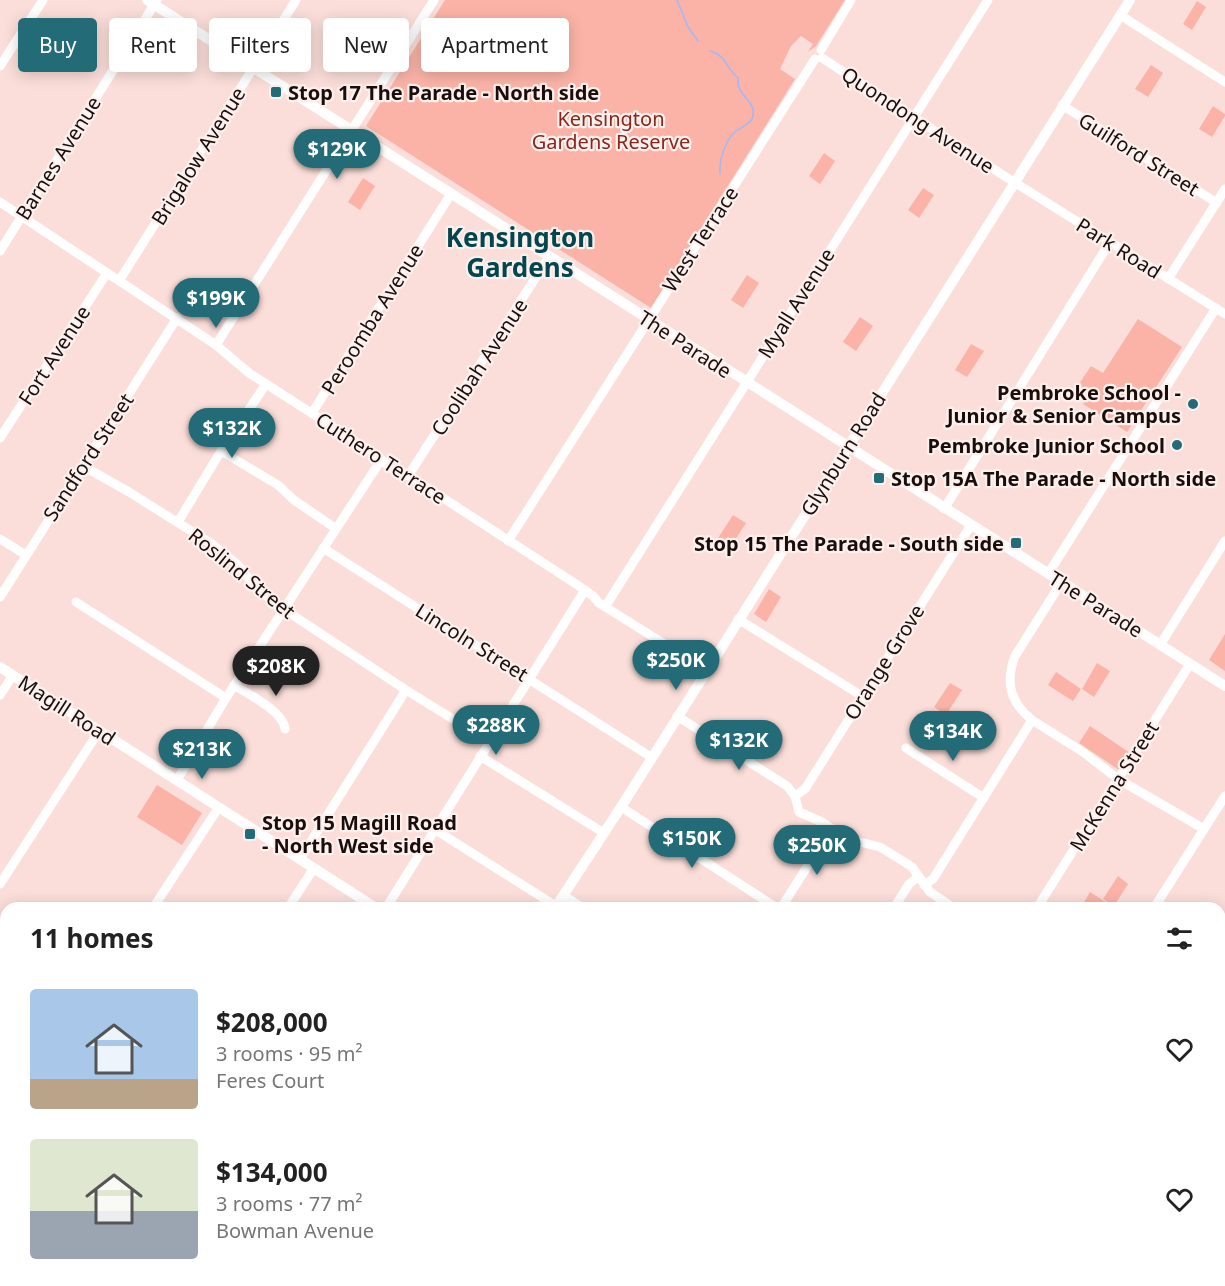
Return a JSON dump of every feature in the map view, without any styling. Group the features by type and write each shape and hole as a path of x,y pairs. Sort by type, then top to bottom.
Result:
{"main road":[{"name":"Glynburn Road","path":"559,902 1130,0"},
{"name":"The Parade","path":"153,2 209,39"},
{"name":"The Parade","path":"260,72 1225,686"},
{"name":"Magill Road","path":"0,667 367,902"}],"street":[{"path":"0,66 43,0"},
{"name":"Brigalow Avenue","path":"285,18 296,0"},
{"path":"216,345 434,0"},
{"name":"West Terrace","path":"508,541 819,56 851,0"},
{"name":"Myall Avenue","path":"605,607 988,0"},
{"name":"Barnes Avenue","path":"0,251 153,2"},
{"path":"1120,15 1225,82"},
{"name":"Quondong Avenue","path":"819,56 1014,182"},
{"name":"Brigalow Avenue","path":"119,281 251,72"},
{"name":"Guilford Street","path":"1062,105 1216,203"},
{"name":"Park Road","path":"1014,182 1225,314"},
{"path":"1168,279 1225,189"},
{"name":"Peroomba Avenue","path":"312,413 451,194"},
{"name":"Cuthero Terrace","path":"0,202 177,318 266,384 375,453 395,470 408,476 585,590 605,607 706,670"},
{"path":"944,509 1110,242"},
{"name":"Coolibah Avenue","path":"408,476 549,257"},
{"name":"Fort Avenue","path":"0,438 107,273"},
{"path":"1048,574 1216,308"},
{"name":"Sandford Street","path":"0,597 177,318"},
{"path":"178,522 221,451 266,384"},
{"path":"221,451 278,485 294,500 335,528"},
{"path":"177,780 234,685 381,460"},
{"name":"Roslind Street","path":"83,466 212,544 238,565 258,590 285,610 490,742"},
{"name":"Orange Grove","path":"795,796 805,789 971,525"},
{"path":"0,539 26,555"},
{"path":"1160,645 1225,541"},
{"name":"Lincoln Street","path":"322,548 651,757"},
{"path":"1061,583 1015,656 1010,669 1009,682 1013,695 1032,720 1083,752 1118,779 1204,829"},
{"path":"390,902 585,590"},
{"path":"76,602 226,698"},
{"path":"738,619 862,696"},
{"name":"McKenna Street","path":"1041,902 1190,664"},
{"path":"0,695 13,675"},
{"path":"234,685 277,714 284,721 285,729"},
{"path":"300,859 406,690"},
{"path":"677,716 788,786 795,796 799,812 816,819 850,840 880,847 912,867 930,892 945,902"},
{"path":"898,902 909,884 933,879 1032,720"},
{"path":"0,884 99,731"},
{"path":"906,748 984,798"},
{"path":"480,756 604,833"},
{"path":"1159,902 1225,796"},
{"path":"157,902 219,807"},
{"path":"621,807 770,902"},
{"path":"434,829 548,902"},
{"path":"783,902 831,829"},
{"path":"292,902 314,868"},
{"path":"563,895 574,902"}],"green space":[{"name":"Kensington Gardens Reserve","path":"445,0 845,0 816,46 808,52 813,44 801,36 791,46 780,69 795,79 651,308 366,126 400,72 409,72 409,57 421,38 421,72 569,72 569,18 434,18"},
{"path":"1197,1 1206,7 1192,30 1183,24"},
{"path":"1151,65 1163,73 1148,97 1135,89"},
{"path":"1213,106 1225,116 1212,137 1199,129"},
{"path":"824,153 835,161 820,184 809,176"},
{"path":"363,178 375,186 360,210 348,202"},
{"path":"923,188 934,195 919,218 908,210"},
{"path":"747,275 759,283 743,308 731,300"},
{"path":"860,317 873,326 856,351 843,342"},
{"path":"1138,319 1182,347 1127,432 1083,404 1087,398 1075,390 1091,366 1103,373"},
{"path":"971,344 984,351 967,377 955,370"},
{"path":"733,515 746,523 731,546 718,538"},
{"path":"769,589 781,597 766,622 754,614"},
{"path":"1225,634 1225,671 1209,660"},
{"path":"1097,663 1110,671 1094,697 1082,689"},
{"path":"1056,672 1081,689 1073,701 1048,685"},
{"path":"950,683 962,690 946,715 934,707"},
{"path":"1090,726 1130,753 1119,770 1079,743"},
{"path":"157,785 202,813 182,845 137,817"},
{"path":"1118,876 1128,884 1117,902 1108,902 1103,899"},
{"path":"1090,892 1106,902 1084,902"}],"waterway":[{"path":"677,0 688,27 698,41"},
{"path":"710,51 723,59 738,78 738,85 751,104 753,112 751,121 736,131 726,145 720,174"}],"place":[{"name":"Stop 17 The Parade - North side","path":"276,92"},
{"name":"Pembroke School - Junior & Senior Campus","path":"1193,404"},
{"name":"Pembroke Junior School","path":"1177,445"},
{"name":"Stop 15A The Parade - North side","path":"879,478"},
{"name":"Stop 15 The Parade - South side","path":"1016,543"},
{"name":"Stop 15 Magill Road - North West side","path":"250,834"}],"district":[{"name":"Kensington Gardens","path":"520,252"}]}
